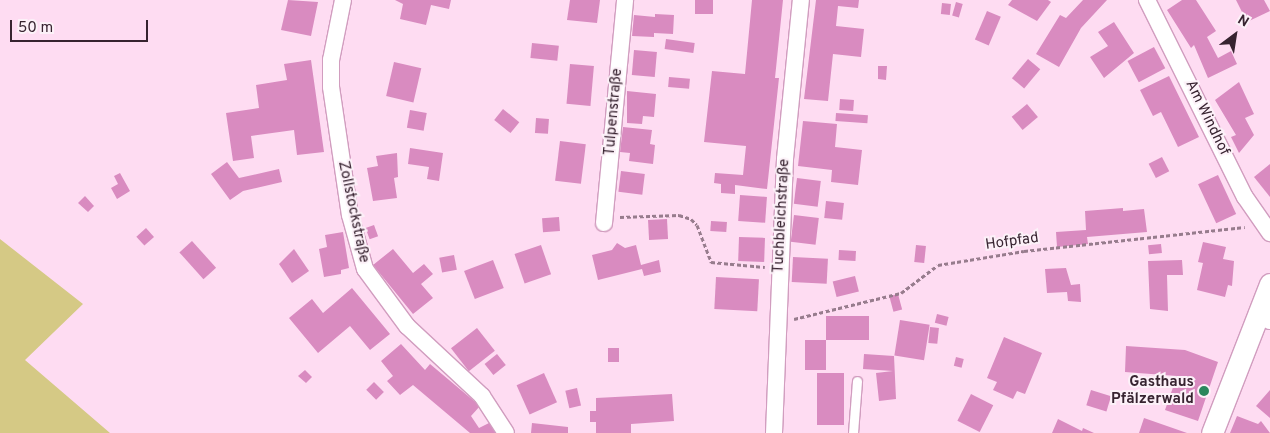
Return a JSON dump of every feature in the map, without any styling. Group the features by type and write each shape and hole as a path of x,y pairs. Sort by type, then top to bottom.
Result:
{"street":[{"name":"Zollstockstraße","path":"343,0 331,60 331,88 350,215 365,269 407,326 482,396 506,433"},
{"name":"Tulpenstraße","path":"604,220 625,0"},
{"name":"Tuchbleichstraße","path":"774,433 776,322 785,160 801,0"},
{"name":"Am Windhof","path":"1147,0 1266,229"},
{"path":"1212,433 1264,317 1270,284"}],"lane":[{"path":"853,433 857,381"}],"path":[{"path":"604,220 679,215 691,219 697,225 711,262 779,268"},
{"name":"Hofpfad","path":"776,322 901,293 938,265 1024,251 1266,229"}],"shaded area":[{"path":"0,239 83,304 25,360 110,433 0,433"}],"building":[{"path":"288,0 318,2 311,36 281,30"},
{"path":"395,0 451,0 449,9 431,5 426,25 400,19 403,4"},
{"path":"570,0 600,0 597,23 567,20"},
{"path":"695,0 713,0 713,14 695,14"},
{"path":"752,0 783,0 775,78 779,78 767,189 735,185 735,194 721,193 721,184 714,183 715,173 743,175 746,146 704,142 712,71 745,74"},
{"path":"816,0 859,0 858,8 838,6 836,26 864,29 861,57 833,54 828,101 804,99"},
{"path":"1012,0 1048,0 1051,2 1037,21 1008,5"},
{"path":"1083,0 1107,0 1081,28 1059,67 1036,54 1060,15 1066,18"},
{"path":"1182,0 1196,0 1216,31 1207,37 1218,58 1231,51 1237,64 1208,78 1194,45 1191,48 1167,10"},
{"path":"1236,0 1264,0 1270,11 1247,22"},
{"path":"956,2 963,4 959,17 952,15"},
{"path":"942,3 951,4 950,15 941,14"},
{"path":"987,11 1001,17 989,45 975,40"},
{"path":"655,14 674,15 673,34 654,33 654,37 632,36 634,15 655,17"},
{"path":"1114,22 1134,53 1104,78 1090,57 1108,46 1098,32"},
{"path":"666,39 695,43 693,53 665,49"},
{"path":"532,43 559,46 557,61 530,58"},
{"path":"1154,47 1165,68 1139,82 1128,61"},
{"path":"634,50 657,52 655,77 632,75"},
{"path":"1028,59 1040,69 1024,88 1012,78"},
{"path":"311,60 324,152 297,155 294,130 251,136 254,158 233,161 226,113 259,108 256,85 287,80 284,64"},
{"path":"394,62 421,68 413,102 386,96"},
{"path":"570,64 594,66 590,106 567,104"},
{"path":"878,66 887,66 886,80 878,79"},
{"path":"1169,76 1199,137 1178,147 1161,112 1153,116 1140,90"},
{"path":"669,77 690,79 689,89 668,87"},
{"path":"1239,82 1254,114 1245,118 1254,135 1239,153 1231,137 1236,135 1215,100"},
{"path":"627,91 656,94 654,117 643,116 642,124 627,123"},
{"path":"840,99 854,100 853,111 839,110"},
{"path":"1027,104 1038,117 1023,130 1012,117"},
{"path":"503,109 519,122 511,133 494,120"},
{"path":"410,110 427,113 424,131 407,128"},
{"path":"836,113 868,115 867,123 835,121"},
{"path":"536,118 549,119 548,134 535,133"},
{"path":"803,121 837,124 835,147 862,150 858,185 831,182 832,170 798,166"},
{"path":"623,127 652,130 650,144 655,145 653,164 629,161 630,153 620,152"},
{"path":"560,141 586,144 581,184 555,181"},
{"path":"410,148 443,153 439,181 427,179 429,167 408,164"},
{"path":"397,153 398,177 394,178 397,198 373,201 367,168 378,166 376,156"},
{"path":"1162,157 1169,171 1156,178 1149,164"},
{"path":"227,162 239,178 279,169 282,182 243,191 230,200 211,174"},
{"path":"1270,164 1270,197 1254,177"},
{"path":"621,171 645,174 642,195 618,192"},
{"path":"120,173 130,191 117,199 111,188 118,184 114,176"},
{"path":"1218,175 1236,214 1216,223 1198,184"},
{"path":"797,178 821,181 818,207 794,204"},
{"path":"740,195 767,197 765,223 738,221"},
{"path":"85,196 94,206 88,212 78,203"},
{"path":"826,201 844,203 842,220 824,218"},
{"path":"1123,208 1123,211 1144,209 1147,232 1087,237 1088,244 1057,247 1056,232 1086,230 1085,211"},
{"path":"794,215 819,218 816,245 791,242"},
{"path":"559,217 560,231 543,232 542,218"},
{"path":"667,219 668,239 649,240 648,220"},
{"path":"711,221 727,222 726,232 710,231"},
{"path":"374,225 378,236 370,239 366,228"},
{"path":"146,228 154,237 144,246 136,237"},
{"path":"343,232 349,268 341,270 341,274 324,277 319,249 327,247 325,235"},
{"path":"739,237 765,238 764,262 738,261"},
{"path":"192,241 216,268 203,279 179,252"},
{"path":"1203,242 1226,247 1223,259 1234,261 1232,286 1228,285 1225,297 1197,290 1203,263 1198,262"},
{"path":"617,243 625,248 636,245 641,265 659,260 661,272 644,276 642,269 598,280 592,255 612,250"},
{"path":"1161,244 1162,253 1149,254 1148,245"},
{"path":"541,245 551,274 525,283 515,254"},
{"path":"916,245 926,246 924,263 914,262"},
{"path":"294,249 309,271 292,283 279,264"},
{"path":"393,249 413,273 424,264 433,274 421,284 433,298 413,314 373,265"},
{"path":"839,250 856,251 855,261 838,260"},
{"path":"454,255 457,270 442,273 439,258"},
{"path":"793,257 828,259 827,284 792,282"},
{"path":"493,260 504,288 475,299 464,271"},
{"path":"1182,260 1183,275 1167,275 1168,311 1150,309 1148,261"},
{"path":"1066,268 1071,285 1080,284 1081,302 1068,301 1067,292 1047,293 1045,269"},
{"path":"855,276 859,292 837,297 833,282"},
{"path":"716,277 759,279 757,311 714,309"},
{"path":"352,288 390,334 370,350 350,326 318,353 289,318 312,299 323,313"},
{"path":"898,294 902,309 893,312 889,296"},
{"path":"937,314 949,317 946,326 935,323"},
{"path":"826,316 869,316 869,340 826,340"},
{"path":"900,320 930,325 924,360 894,356"},
{"path":"930,327 939,328 937,344 928,343"},
{"path":"477,328 495,351 469,371 451,348"},
{"path":"1004,337 1042,353 1025,394 1017,391 1013,399 993,390 997,382 987,378"},
{"path":"805,340 826,340 826,370 805,370"},
{"path":"401,344 425,370 430,364 480,406 471,416 479,428 491,422 496,433 470,433 413,385 400,395 387,381 393,376 381,361"},
{"path":"1126,346 1185,350 1218,362 1198,421 1165,410 1177,376 1125,372"},
{"path":"608,348 619,348 619,362 608,362"},
{"path":"497,354 506,365 493,375 485,364"},
{"path":"864,354 894,356 896,399 879,401 876,373 893,371 863,369"},
{"path":"956,357 964,359 962,368 954,366"},
{"path":"305,370 312,377 306,383 298,376"},
{"path":"544,373 557,402 530,414 517,385"},
{"path":"817,373 844,373 844,425 817,425"},
{"path":"374,382 384,392 376,400 366,390"},
{"path":"577,388 581,406 569,408 565,391"},
{"path":"1091,390 1111,396 1106,411 1086,405"},
{"path":"1270,390 1270,418 1256,406"},
{"path":"672,394 674,421 631,424 631,433 596,433 596,422 590,422 590,411 596,411 596,398"},
{"path":"971,394 993,405 980,432 957,421"},
{"path":"1237,416 1258,424 1261,421 1270,433 1230,433"},
{"path":"1144,418 1187,433 1139,433"},
{"path":"1058,419 1082,431 1083,428 1094,433 1052,433"},
{"path":"532,423 568,427 568,433 531,433"}],"place":[{"name":"Gasthaus Pfälzerwald","path":"1204,391"}]}
